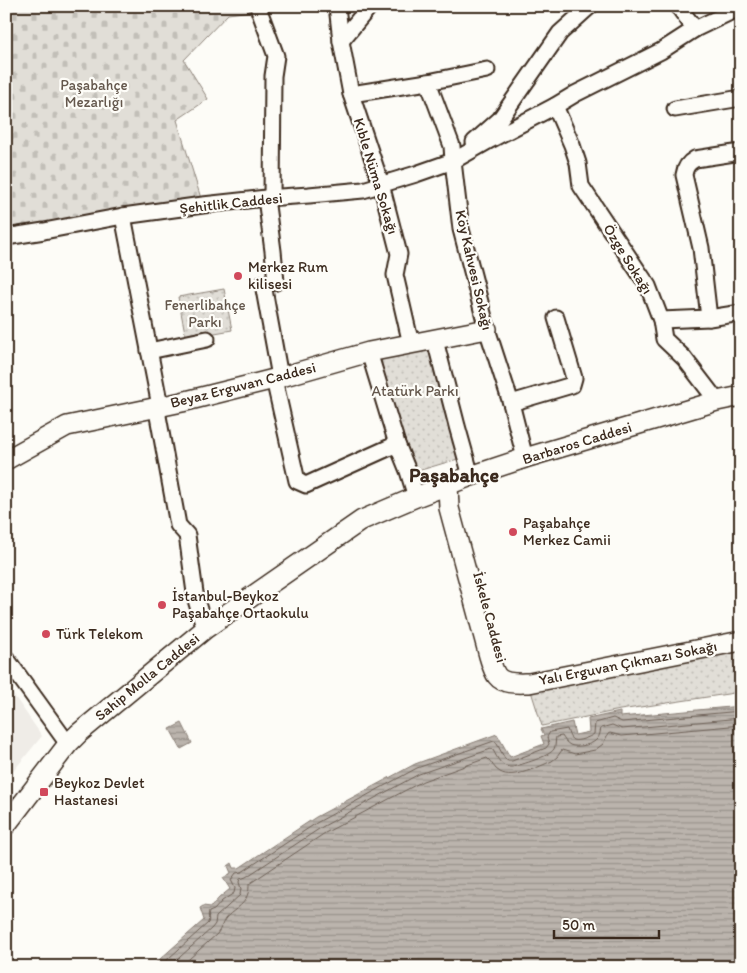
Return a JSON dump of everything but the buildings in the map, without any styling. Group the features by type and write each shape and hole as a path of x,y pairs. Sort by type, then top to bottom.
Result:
{"main road":[{"name":"Beyaz Erguvan Caddesi","path":"6,460 67,426 277,378 369,352 487,329"},
{"name":"Barbaros Caddesi","path":"416,497 525,458 741,396"},
{"name":"İskele Caddesi","path":"448,485 449,508 489,656 496,676 504,682 515,683"},
{"name":"Sahip Molla Caddesi","path":"6,825 68,744 79,733 205,629 362,520 416,497"},
{"name":"Yalı Erguvan Çıkmazı Sokağı","path":"515,683 529,683 741,641"}],"street":[{"path":"260,6 259,10 276,56 273,76 269,198 276,282 264,284 277,378 297,481 306,486 397,444"},
{"name":"Kıble Nüma Sokağı","path":"337,6 340,41 351,94 381,184 399,254 395,275 411,344"},
{"path":"340,41 370,6"},
{"path":"453,161 500,119 560,33 590,6"},
{"path":"678,6 695,29"},
{"path":"453,161 575,94 661,51 695,29 741,7"},
{"path":"351,94 428,82 487,70"},
{"name":"Köy Kahvesi Sokağı","path":"428,82 452,146 461,229 487,329 525,458"},
{"path":"675,109 741,98"},
{"name":"Özge Sokağı","path":"555,106 572,145 578,164 581,186 648,286 661,320 664,340 684,358 717,402"},
{"path":"708,318 700,248 684,175 685,168 690,161 695,159 741,152"},
{"name":"Şehitlik Caddesi","path":"6,237 123,216 269,198 363,190 453,161"},
{"path":"123,216 160,406 158,416 178,526 187,535 196,600 205,629"},
{"path":"661,320 708,318 741,313"},
{"path":"510,402 572,385 574,378 556,318"},
{"path":"149,351 207,339"},
{"path":"435,340 471,476"},
{"path":"369,352 397,444 416,497"},
{"path":"6,658 68,744"}],"shaded area":[{"path":"6,684 42,736 6,780"}],"green space":[{"name":"Paşabahçe Mezarlığı","path":"6,6 260,6 259,10 228,14 184,60 208,99 177,120 203,205 6,236"},
{"name":"Fenerlibahçe Parkı","path":"224,289 232,330 186,338 178,297"},
{"name":"Atatürk Parkı","path":"430,347 461,458 411,473 378,359"},
{"path":"741,647 741,692 620,710 542,726 530,688"}],"water":[{"path":"741,706 741,967 151,967 204,920 200,908 203,906 211,907 230,889 223,878 231,873 228,866 232,863 234,868 239,868 316,817 415,764 497,734 510,757 544,744 541,736 544,735 541,729 572,722 575,735 589,732 588,719 620,712 620,717"},
{"path":"182,723 192,743 181,749 170,729"}],"place":[{"name":"Merkez Rum kilisesi","path":"238,276"},
{"name":"Paşabahçe Merkez Camii","path":"513,532"},
{"name":"İstanbul-Beykoz Paşabahçe Ortaokulu","path":"162,605"},
{"name":"Türk Telekom","path":"46,634"},
{"name":"Beykoz Devlet Hastanesi","path":"44,792"}],"district":[{"name":"Paşabahçe","path":"454,475"}]}
